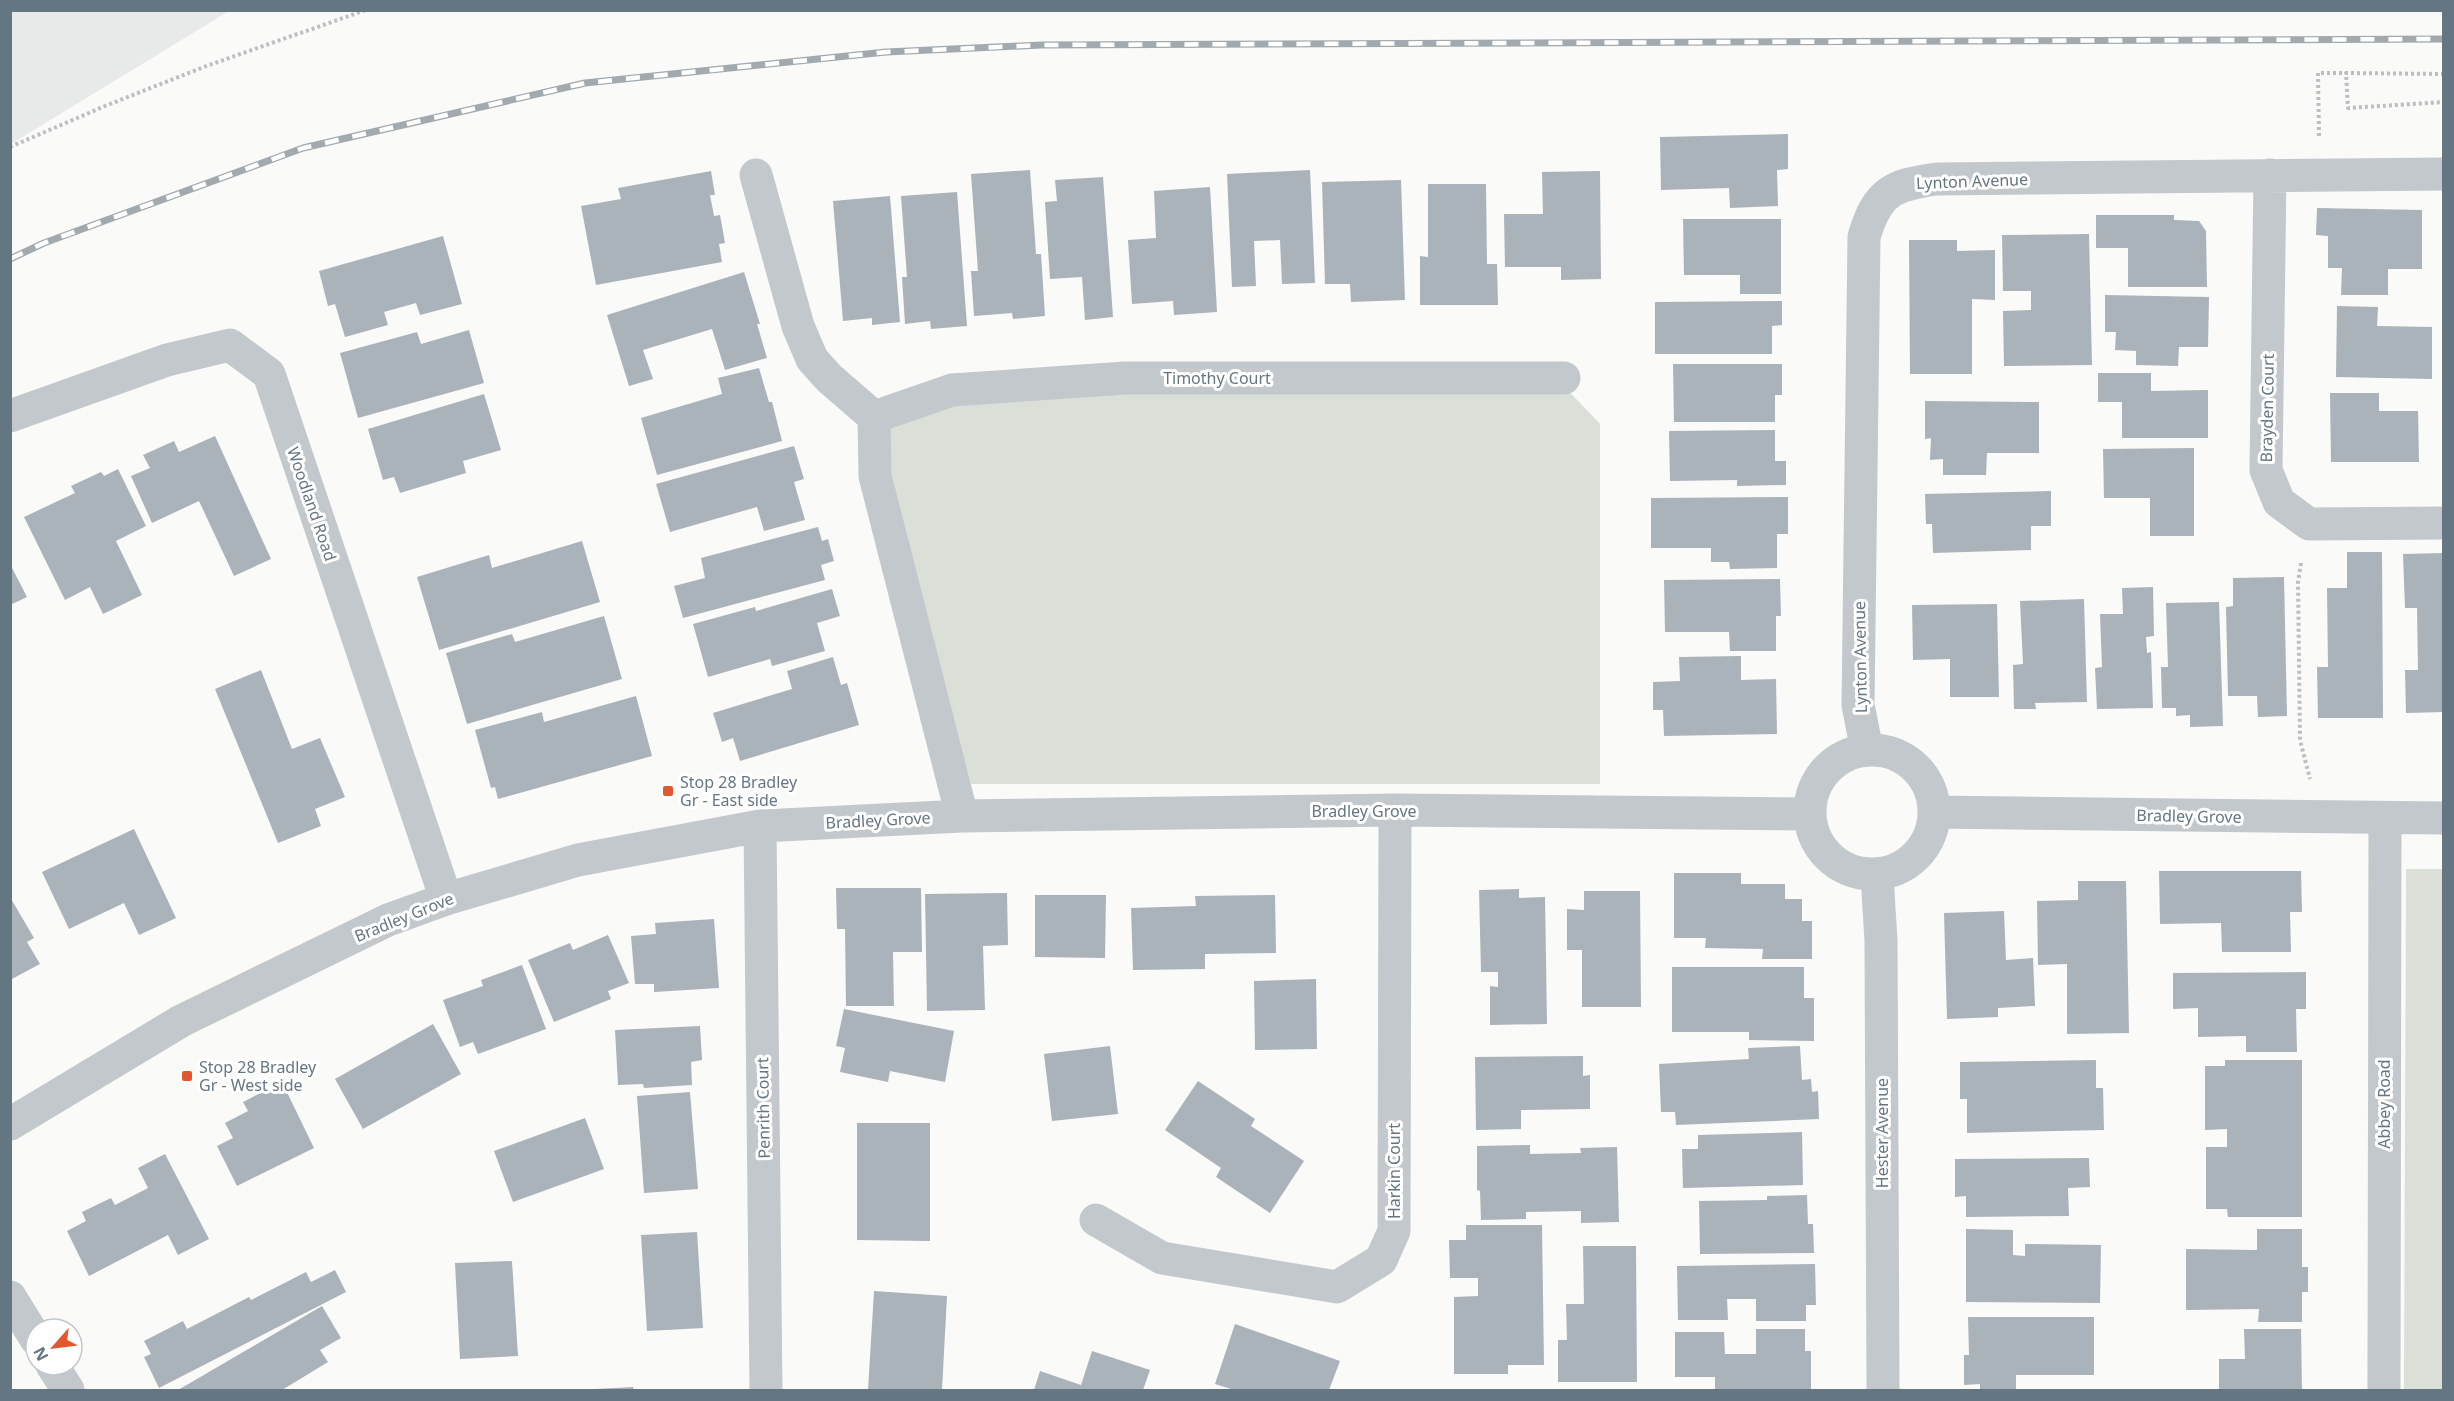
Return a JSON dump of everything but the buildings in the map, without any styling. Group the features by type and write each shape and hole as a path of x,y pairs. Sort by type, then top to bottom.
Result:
{"street":[{"name":"Lynton Avenue","path":"1867,750 1858,705 1864,237 1870,215 1882,197 1909,183 1937,179 2444,174"},
{"path":"756,175 798,326 812,359 829,378 874,417 875,476 962,816"},
{"name":"Brayden Court","path":"2270,175 2266,470 2279,502 2309,524"},
{"name":"Woodland Road","path":"10,416 167,360 230,345 269,374 446,899"},
{"name":"Timothy Court","path":"874,417 952,390 1125,378 1564,378"},
{"path":"2309,524 2444,523"},
{"path":"1867,750 1887,752 1908,762 1927,783 1934,812 1929,837 1921,850 1902,867 1876,875 1852,872 1833,861 1817,842 1809,814 1814,788 1830,766 1846,755 1867,750"},
{"name":"Bradley Grove","path":"10,1124 181,1021 387,920 446,899 578,860 760,826 962,816 1395,810 1809,814"},
{"name":"Harkin Court","path":"1096,1220 1162,1258 1337,1287 1381,1260 1394,1231 1395,810"},
{"name":"Bradley Grove","path":"1934,812 2444,818"},
{"name":"Abbey Road","path":"2384,1390 2385,818"},
{"name":"Penrith Court","path":"760,826 766,1390"},
{"name":"Hester Avenue","path":"1876,875 1881,941 1883,1390"},
{"path":"10,1297 24,1320"},
{"path":"60,1377 68,1390"}],"path":[{"path":"10,147 115,102 366,10"},
{"path":"2319,136 2318,73 2444,74"},
{"path":"2346,73 2348,108 2444,102"},
{"path":"2309,524 2298,582 2300,740 2308,765 2317,818"}],"shaded area":[{"path":"11,10 229,10 229,11 11,144"},
{"path":"1564,386 1600,424 1600,784 971,784 887,475 882,424 954,401 1113,389"},
{"path":"2406,869 2443,869 2443,1390 2404,1390"}],"railway":[{"path":"10,259 44,243 303,148 585,83 886,52 1042,45 2444,39"}],"place":[{"name":"Stop 28 Bradley Gr - East side","path":"668,791"},
{"name":"Stop 28 Bradley Gr - West side","path":"187,1076"}]}
